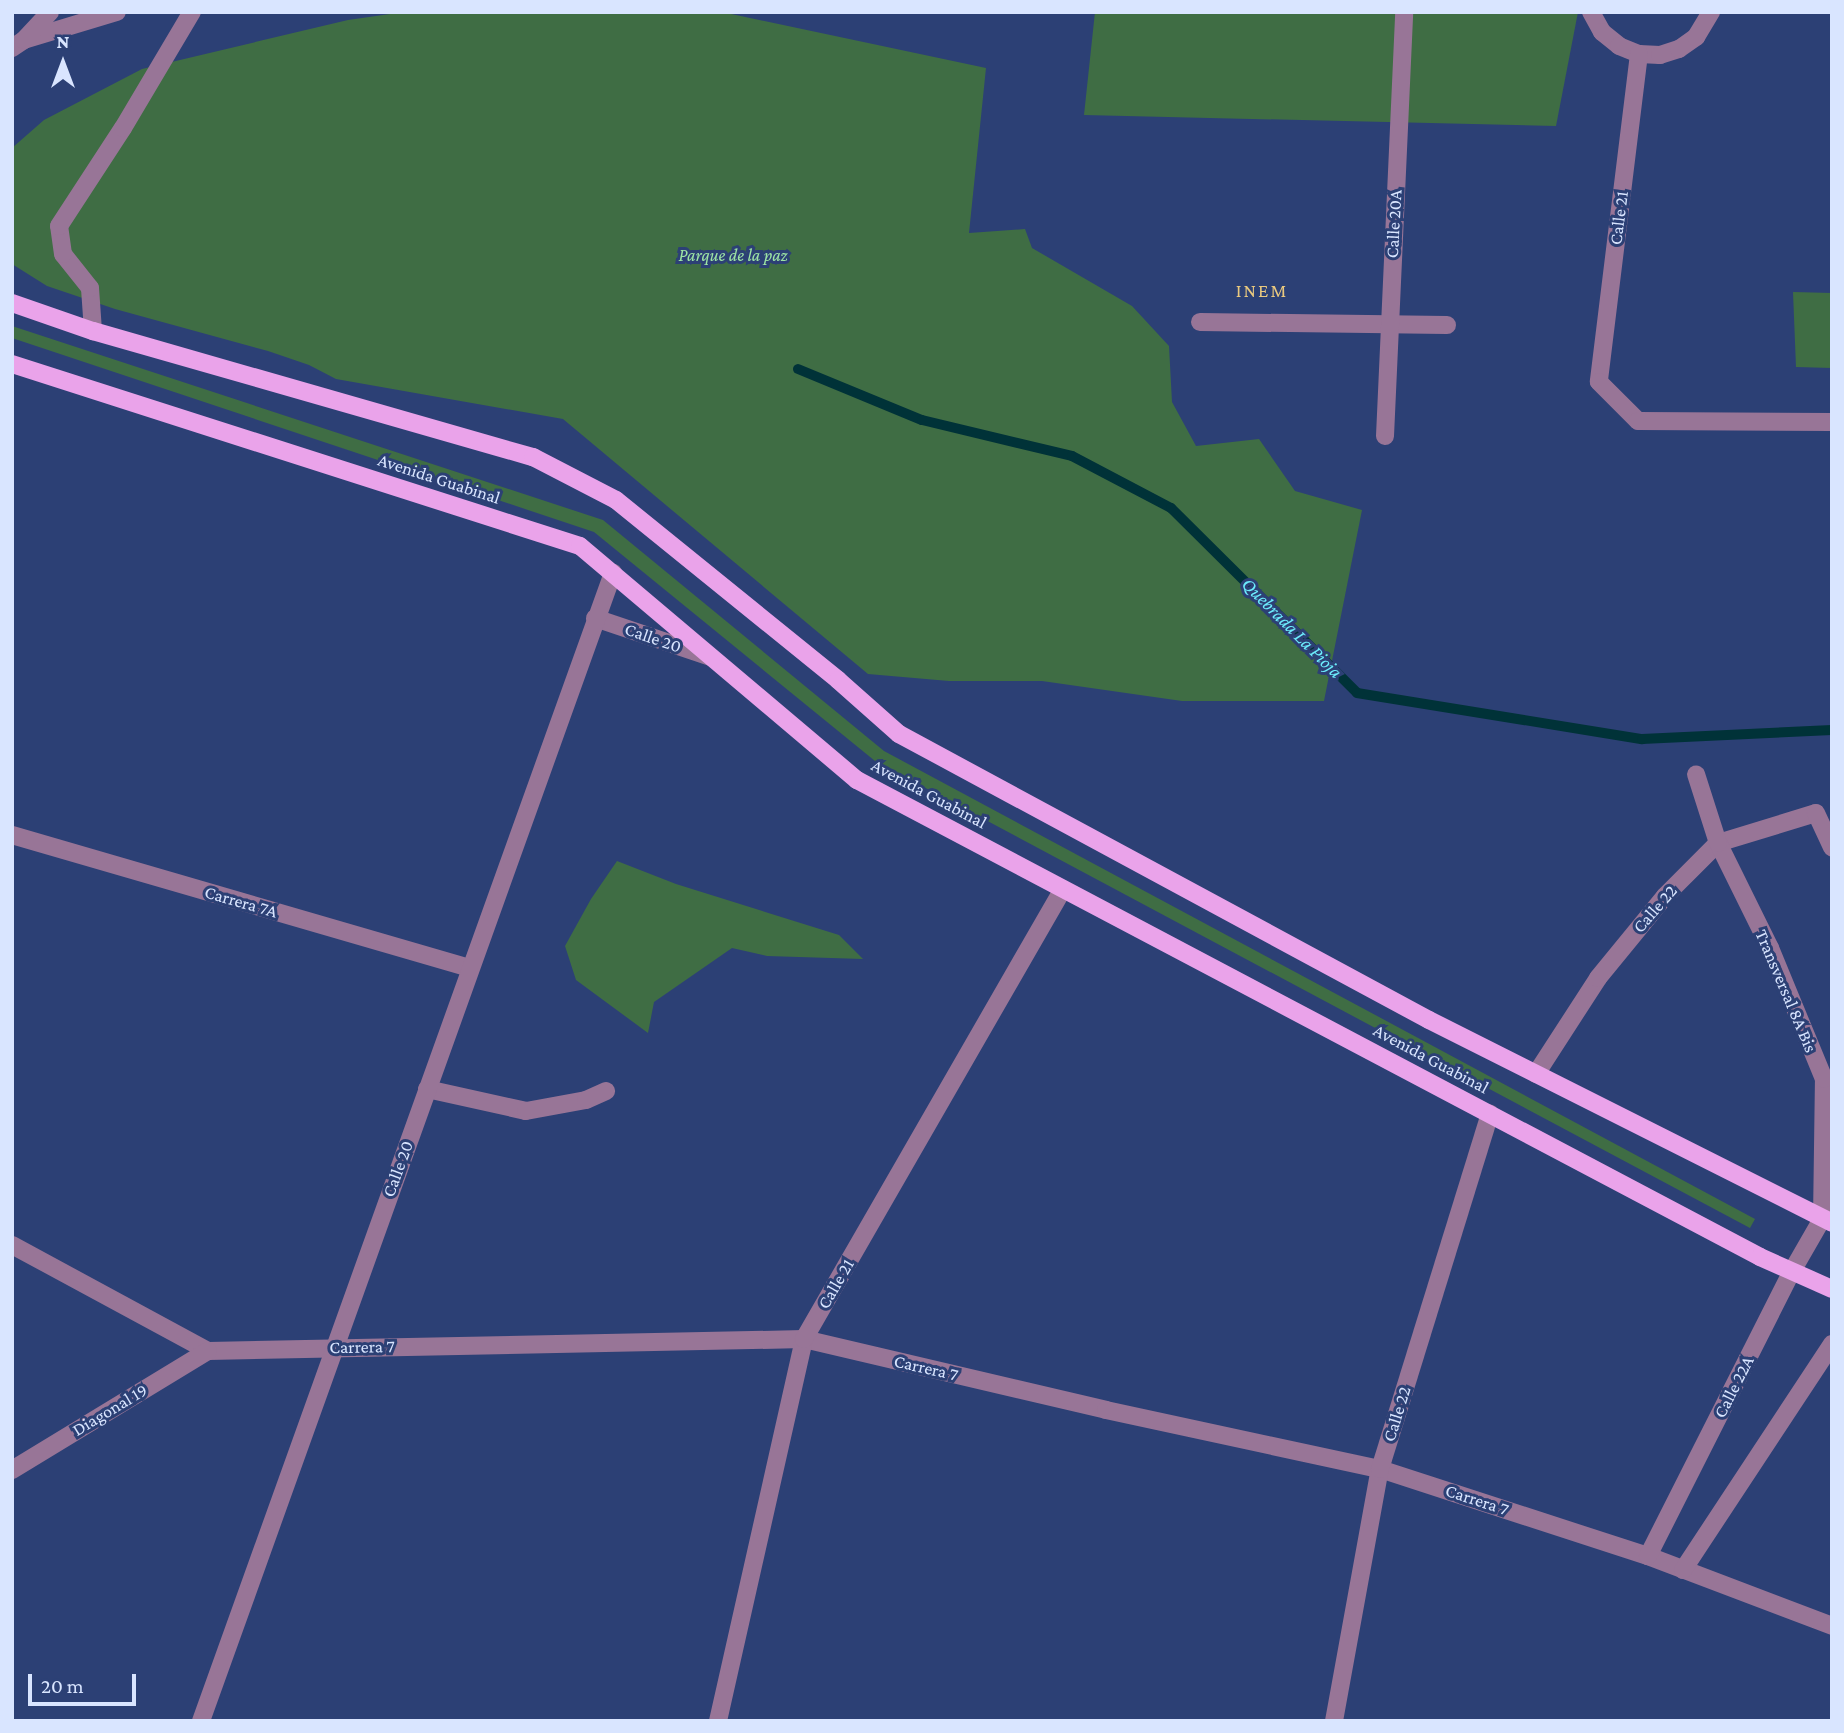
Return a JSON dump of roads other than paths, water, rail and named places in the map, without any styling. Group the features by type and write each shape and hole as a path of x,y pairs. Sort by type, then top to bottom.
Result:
{"main road":[{"name":"Avenida Guabinal","path":"12,303 93,331 545,463 616,500 838,680 899,734 1429,1020 1539,1070 1827,1221"},
{"name":"Avenida Guabinal","path":"12,364 580,546 857,780 1791,1273 1832,1289"}],"street":[{"path":"18,44 50,12"},
{"path":"18,44 117,12"},
{"path":"93,331 90,288 64,254 59,226 123,128 192,12"},
{"name":"Calle 20A","path":"1385,436 1404,12"},
{"path":"1591,12 1602,33 1619,46 1639,54 1660,55 1679,49 1696,37 1711,12"},
{"name":"Calle 21","path":"1639,54 1599,382 1638,421 1832,422"},
{"path":"1200,322 1447,326"},
{"name":"Calle 20","path":"201,1721 613,573"},
{"name":"Calle 20","path":"595,618 711,657"},
{"name":"Transversal 8A Bis","path":"1696,774 1718,844 1770,948 1824,1079 1827,1221"},
{"name":"Calle 22","path":"1539,1070 1598,978 1665,896 1718,844 1816,813 1832,848"},
{"name":"Carrera 7A","path":"12,835 470,968"},
{"name":"Calle 21","path":"718,1721 804,1339 1063,889"},
{"path":"427,1089 526,1111 586,1100 606,1091"},
{"name":"Calle 22","path":"1334,1721 1380,1469 1490,1114"},
{"name":"Calle 22A","path":"1648,1556 1791,1273 1827,1221"},
{"path":"12,1245 208,1351"},
{"name":"Carrera 7","path":"208,1351 804,1339 1106,1410 1380,1469 1648,1556 1832,1626"},
{"path":"1683,1570 1832,1343"},
{"name":"Diagonal 19","path":"12,1470 208,1351"}],"waterway":[{"name":"Quebrada La Pioja","path":"798,369 922,420 1072,456 1171,508 1357,693 1642,739 1832,730"}],"district":[{"name":"INEM","path":"1262,291"}],"park label":[{"name":"Parque de la paz","path":"733,255"}]}
